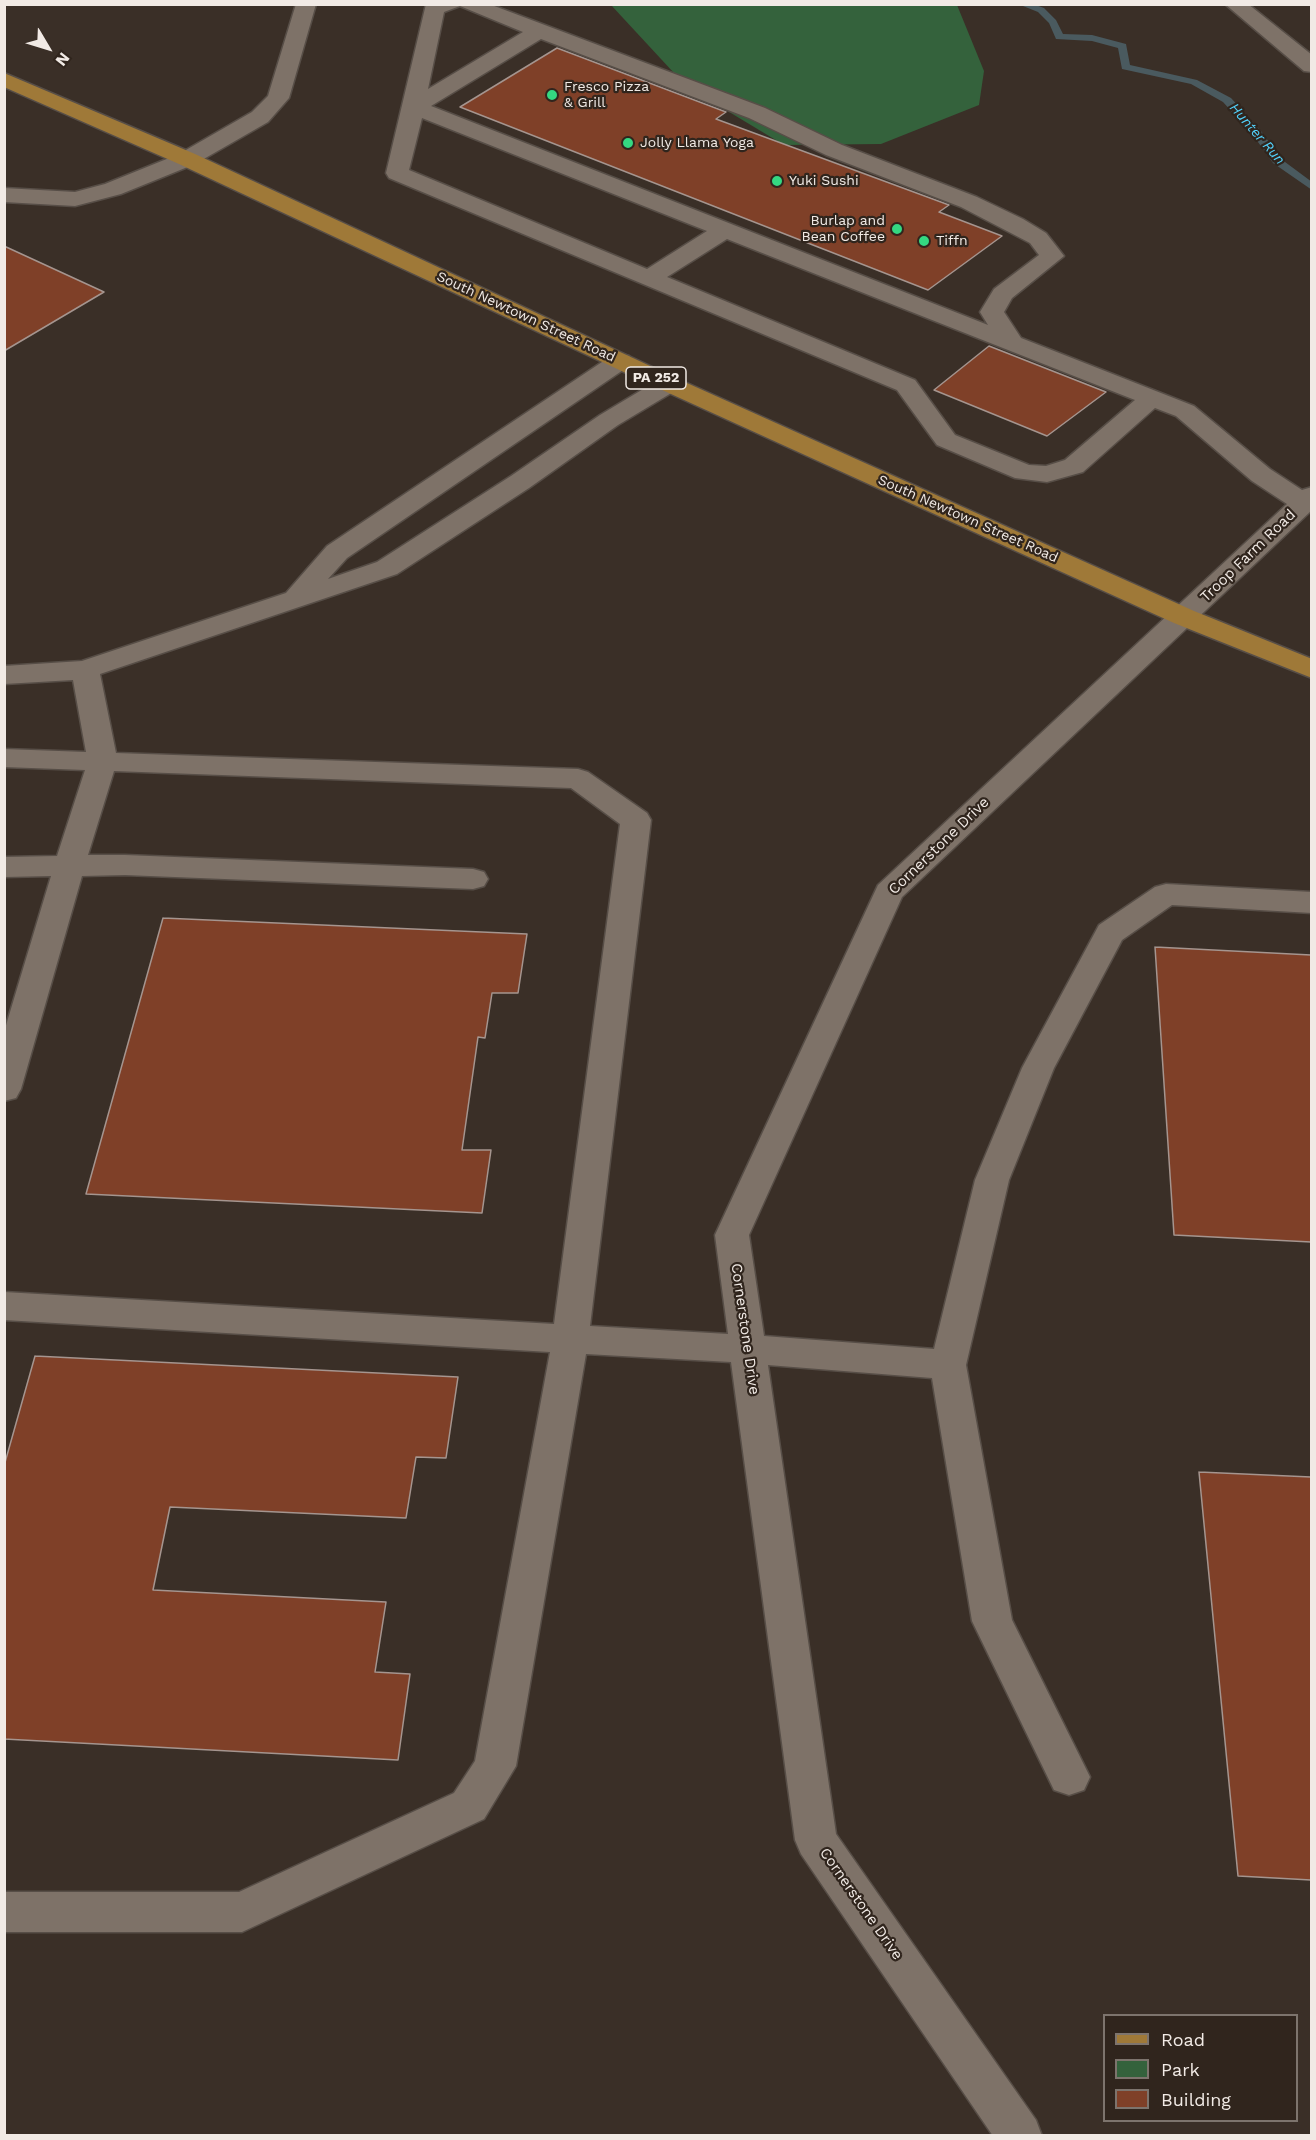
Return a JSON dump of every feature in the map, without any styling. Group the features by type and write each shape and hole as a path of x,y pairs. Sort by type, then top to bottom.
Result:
{"main road":[{"name":"South Newtown Street Road","path":"4,79 187,159 669,384 1184,617 1311,669"}],"street":[{"path":"4,195 75,200 113,189 187,159 260,117 278,98 306,4"},
{"path":"451,4 434,8 398,173 906,385 946,440 1024,472 1047,474 1074,466 1152,398"},
{"path":"469,4 757,113 834,150 969,202 1038,238 1052,256 1002,294 992,312 1012,343"},
{"path":"1235,4 1311,66"},
{"path":"414,107 539,31"},
{"path":"414,107 1185,411 1261,475 1307,499"},
{"path":"649,278 725,230"},
{"path":"295,599 337,552 620,361"},
{"path":"4,675 85,670 387,568 520,482 609,420 669,384"},
{"name":"Troop Farm Road","path":"1184,617 1307,499"},
{"name":"Cornerstone Drive","path":"1020,2136 816,1840 732,1235 889,892 1184,617"},
{"path":"4,1089 69,867 103,761 85,670"},
{"path":"4,758 578,779 636,820 570,1339 495,1766 469,1806 242,1912 4,1912"},
{"path":"4,867 125,865 473,879"},
{"path":"1070,1777 992,1622 948,1365 992,1180 1038,1068 1110,933 1166,894 1311,903"},
{"path":"4,1306 747,1349 948,1365"}],"green space":[{"path":"611,5 957,5 984,71 979,105 881,144 784,145 686,86"}],"building":[{"path":"557,48 726,112 716,119 949,205 939,212 1002,236 928,290 460,107"},
{"path":"4,246 104,292 4,351"},
{"path":"989,346 1106,392 1047,436 934,390"},
{"path":"163,918 527,934 518,993 492,993 485,1038 478,1037 462,1150 491,1150 482,1213 86,1194"},
{"path":"1155,947 1311,955 1311,1242 1174,1235"},
{"path":"35,1356 458,1377 446,1458 416,1457 406,1518 170,1507 153,1590 386,1602 375,1672 410,1674 398,1760 4,1739 4,1466"},
{"path":"1199,1472 1311,1477 1311,1880 1238,1876"}],"waterway":[{"name":"Hunter Run","path":"1022,4 1041,10 1053,22 1059,37 1092,38 1123,46 1125,67 1194,82 1227,100 1257,133 1277,161 1312,187"}],"place":[{"name":"Fresco Pizza & Grill","path":"552,95"},
{"name":"Jolly Llama Yoga","path":"628,143"},
{"name":"Yuki Sushi","path":"777,181"},
{"name":"Burlap and Bean Coffee","path":"897,229"},
{"name":"Tiffn","path":"924,241"}]}
